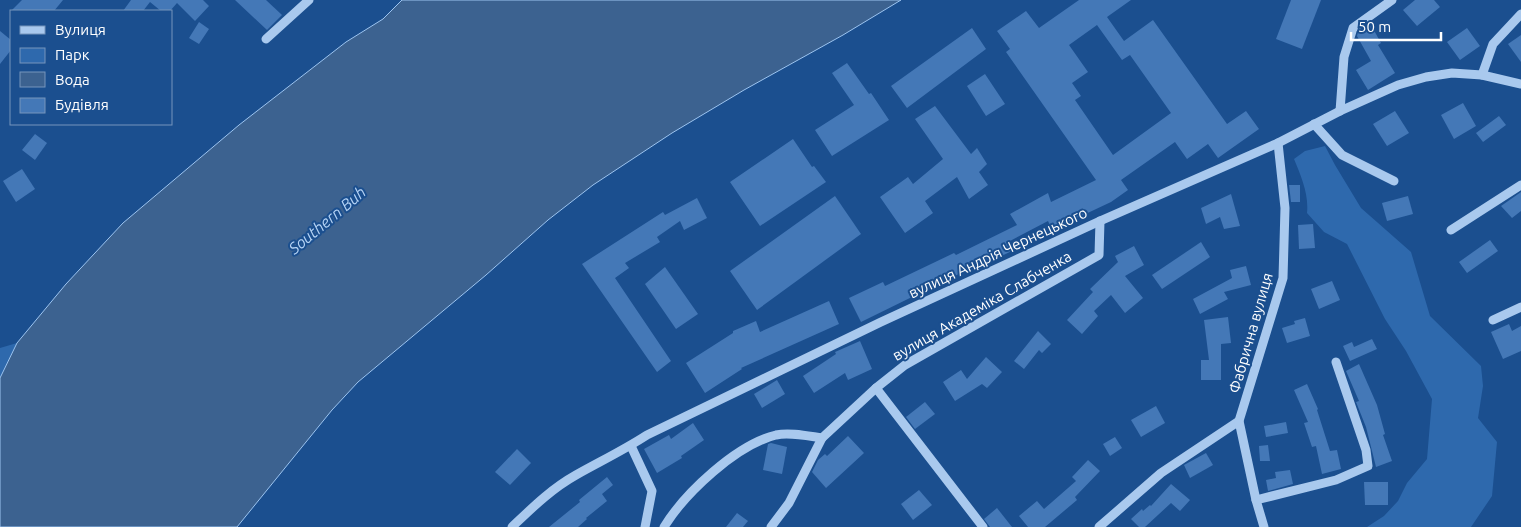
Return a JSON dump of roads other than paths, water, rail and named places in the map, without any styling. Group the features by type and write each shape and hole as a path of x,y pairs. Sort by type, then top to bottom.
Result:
{"street":[{"path":"266,39 309,0"},
{"path":"1340,111 1344,57 1353,28 1392,0"},
{"path":"1482,75 1493,44 1521,14"},
{"name":"вулиця Андрія Чернецького","path":"512,527 541,499 574,476 631,446 647,435 881,322 1100,221 1278,143 1340,111 1398,85 1426,77 1452,73 1482,75 1521,84"},
{"path":"1314,124 1342,156 1394,181"},
{"name":"Фабрична вулиця","path":"1264,527 1256,500 1239,421 1282,278 1285,208 1278,143"},
{"path":"1450,230 1521,185"},
{"name":"вулиця Академіка Слабченка","path":"771,527 789,503 822,438 876,388 905,365 1099,254 1100,221"},
{"path":"1493,320 1521,307"},
{"path":"1256,500 1336,480 1368,466 1366,450 1336,362"},
{"path":"876,388 982,527"},
{"path":"1099,527 1161,473 1239,421"},
{"path":"664,527 701,482 746,448 776,435 822,438"},
{"path":"631,446 652,491 645,527"}],"water":[{"name":"Southern Buh","path":"402,0 901,0 672,133 593,185 548,220 486,275 358,382 332,410 237,527 0,527 0,378 17,343 66,284 123,223 239,125 346,42 383,19"}]}
